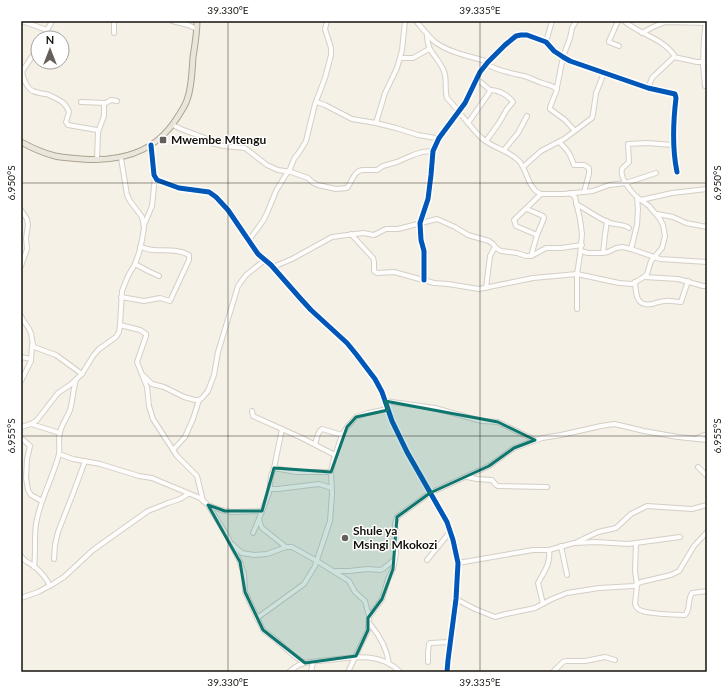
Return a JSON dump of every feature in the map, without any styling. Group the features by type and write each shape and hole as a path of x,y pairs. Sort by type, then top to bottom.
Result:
{"main road":[{"path":"21,142 55,156 97,160 121,158 135,154 151,145 166,134 173,125 182,111 188,97 197,21"}],"street":[{"path":"22,21 48,30 52,21"},
{"path":"114,21 114,33"},
{"path":"172,21 197,29"},
{"path":"248,240 263,221 276,191 306,141 316,102 325,78 331,55 331,48 325,28 327,21"},
{"path":"376,123 385,93 400,58 403,46 405,21"},
{"path":"416,21 435,42 447,49 487,63 498,70 525,76 557,88"},
{"path":"546,42 552,21"},
{"path":"574,130 565,120 550,109 557,88 563,57 572,28 576,21"},
{"path":"618,21 609,42 619,46"},
{"path":"624,21 629,26 654,39 672,53 674,57 697,62 705,62"},
{"path":"654,21 654,27"},
{"path":"642,33 660,24 668,22 706,22 706,86"},
{"path":"427,34 429,49 443,69 446,81 447,96 458,112 477,134 486,141 513,156 523,167 530,185 536,191 541,194 564,194 593,191 626,183 656,173"},
{"path":"424,280 424,251 421,240 420,223 428,199 433,151 439,138 465,103 480,72 487,63 516,36 527,35 546,42 554,51 570,61 648,88 675,94 674,161 677,172"},
{"path":"400,58 413,58 429,49"},
{"path":"648,88 655,75 674,57"},
{"path":"30,60 22,71 22,75 30,89 32,91 48,94 62,101 70,112 66,122 68,125 95,130 98,132"},
{"path":"523,167 541,151 564,139 589,120 592,116 596,93 604,73"},
{"path":"477,79 490,90 499,91 513,102 486,141"},
{"path":"468,123 490,90"},
{"path":"81,102 105,103 111,100 117,101"},
{"path":"316,102 352,119 396,128 415,135 439,138"},
{"path":"97,160 98,132 104,116 105,103"},
{"path":"504,150 518,132 527,116"},
{"path":"173,125 205,138 212,143 245,148 267,165 278,170 308,178 318,185 336,189 347,188 355,173 358,171 377,170 383,166 413,155 433,151"},
{"path":"559,142 568,151 574,165 584,165 589,168 589,174 584,192"},
{"path":"352,234 372,258 375,273 394,272 434,283 476,289 533,278 577,274 630,284 647,274 651,260 662,248 665,236 662,223 656,214 626,183 622,170 628,162 628,144 674,144"},
{"path":"21,428 31,424 38,418 58,393 82,374 99,349 116,337 119,332 123,286 139,253 144,225 152,206 155,176 151,145"},
{"path":"121,158 127,195 142,217 144,225"},
{"path":"155,176 158,180 178,188 209,192 213,194 228,210 258,254 273,267 300,298 342,339 356,354 375,379 382,392 392,421 407,451 447,522 458,563 456,599 447,672"},
{"path":"639,198 672,192 707,189"},
{"path":"570,193 575,197 582,234 582,245 577,274 577,309"},
{"path":"537,235 520,229 515,225 515,219 541,194"},
{"path":"631,249 637,224 639,198"},
{"path":"576,204 594,216 627,226 629,228"},
{"path":"527,209 544,218 530,256"},
{"path":"21,210 26,216 28,225 26,249 21,266"},
{"path":"656,214 675,218 686,224 707,227"},
{"path":"273,267 292,259 328,238 364,233 374,236 386,229 398,228 428,220 438,219 468,235 489,240 501,251 526,256 536,254 546,248 561,248 582,245"},
{"path":"603,253 604,235 607,221"},
{"path":"121,297 144,301 160,298 170,301 189,260 189,255 180,251 154,250 140,247"},
{"path":"486,288 490,256 495,247"},
{"path":"581,251 588,253 603,253 620,247 631,249 660,259 707,262"},
{"path":"173,450 185,436 193,419 199,400 208,391 238,286 246,275 265,260"},
{"path":"135,264 148,272 159,276"},
{"path":"644,277 672,278 707,286"},
{"path":"635,282 638,300 640,302 650,304 666,301 681,302 688,281"},
{"path":"21,316 32,336 31,362 21,380"},
{"path":"120,325 136,329 146,334 137,361 148,390 149,406 153,419 179,459 197,476 204,501"},
{"path":"32,344 37,349 61,358 82,374"},
{"path":"21,356 31,359"},
{"path":"143,374 153,384 165,387 184,397 199,400"},
{"path":"34,567 36,524 58,454 60,433 69,411 76,379"},
{"path":"385,401 435,408 482,421 498,422 534,440"},
{"path":"257,618 304,584 318,561 330,521 332,488 331,472 342,435 356,417 388,408"},
{"path":"252,411 253,416 315,444 335,455"},
{"path":"31,424 60,433"},
{"path":"369,617 382,599 396,559 394,528 397,517 430,493 489,466 514,448 534,440 550,436 614,424 644,431 707,440"},
{"path":"253,533 270,489 271,476 282,429"},
{"path":"315,444 318,433 322,429 342,435"},
{"path":"696,438 707,434"},
{"path":"21,438 30,446 27,459 26,478 28,490 31,495 42,501"},
{"path":"58,454 139,476 152,478 204,501 224,529 240,562 243,571 245,592 263,630 296,658 305,663"},
{"path":"54,559 58,532 85,461"},
{"path":"698,467 707,476"},
{"path":"274,468 296,472 331,472"},
{"path":"467,477 477,480 491,480 498,486 548,487"},
{"path":"270,489 319,484 332,488"},
{"path":"21,598 38,592 64,577 93,550 140,516 153,509 180,499 188,494"},
{"path":"208,505 225,511 262,511"},
{"path":"574,543 598,532 616,528 631,514 647,506 692,509 707,505"},
{"path":"259,520 262,528 286,547"},
{"path":"427,560 450,532"},
{"path":"456,599 495,617 535,608 552,599 571,592 637,585 641,582 671,575 679,571 696,543 707,532"},
{"path":"458,563 533,550 549,550 574,543 596,542 623,544 680,537"},
{"path":"230,542 242,553 254,555 267,554 286,547 292,547 349,580 355,592 365,601 369,624 368,630 348,672"},
{"path":"636,543 636,608 664,614 686,614 692,594 707,591"},
{"path":"561,546 567,575"},
{"path":"543,604 538,583 548,564 549,550"},
{"path":"21,556 26,562 45,576 50,586"},
{"path":"333,570 349,571 382,569 396,559"},
{"path":"369,624 386,648 389,664"},
{"path":"428,662 429,643 450,642"},
{"path":"289,672 297,666 305,663 356,656 376,659 389,664 400,672"},
{"path":"553,672 566,661 585,661 605,658 615,660"},
{"path":"311,672 313,662"}],"highlighted area":[{"path":"385,401 498,422 535,440 514,448 489,466 430,493 397,517 393,569 382,599 368,618 368,630 356,656 305,663 263,630 245,592 240,562 208,505 225,511 262,511 274,468 331,472 347,427 356,417 388,410"}],"cycle path":[{"path":"424,280 424,251 421,240 420,223 428,199 433,151 439,138 465,103 480,72 488,62 516,36 527,35 546,42 554,51 570,61 648,88 675,94 674,145 677,172"},
{"path":"151,145 154,175 157,180 179,188 209,192 216,197 228,210 258,254 271,265 311,310 347,343 375,379 382,392 392,421 407,452 447,522 453,540 458,563 456,599 447,672"}],"place":[{"name":"Mwembe Mtengu","path":"163,140"},
{"name":"Shule ya Msingi Mkokozi","path":"345,538"}]}
